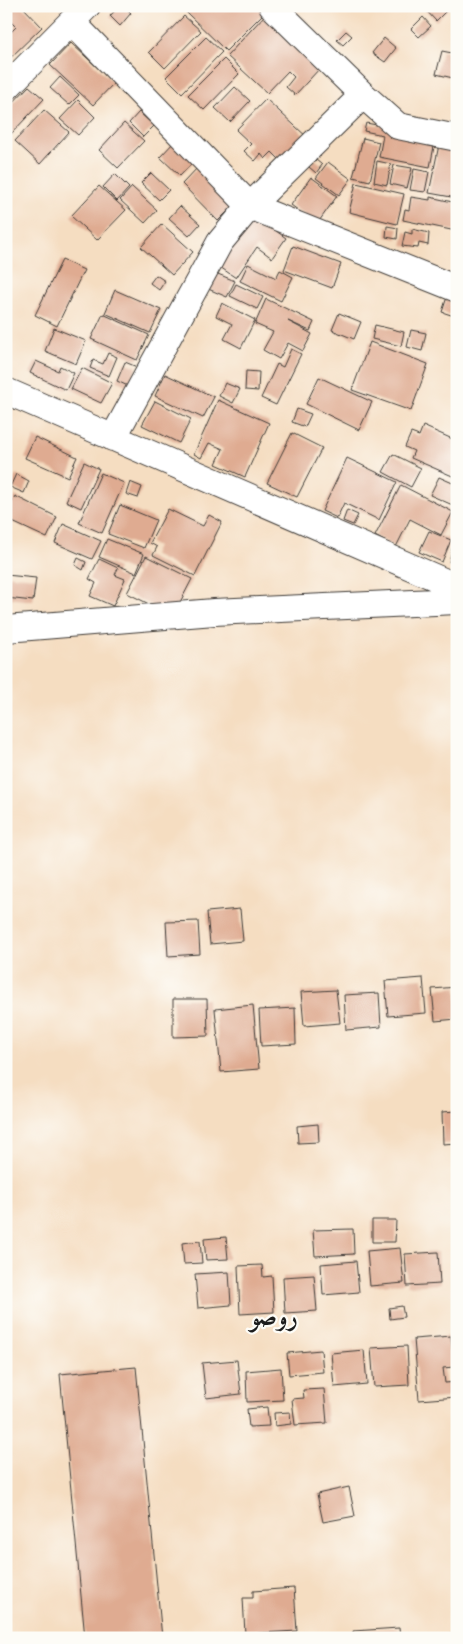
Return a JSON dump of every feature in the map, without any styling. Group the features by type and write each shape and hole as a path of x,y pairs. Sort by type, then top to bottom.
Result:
{"street":[{"path":"277,8 363,95 398,126 457,138"},
{"path":"6,88 79,14 250,206 457,289"},
{"path":"113,438 220,242 250,206 363,95"},
{"path":"6,391 457,587"},
{"path":"6,629 214,612 457,602"}],"building":[{"path":"14,6 22,6 42,27 6,62 6,37 16,27 6,17 6,14"},
{"path":"119,6 124,6 131,13 120,26 110,16"},
{"path":"192,6 259,6 265,12 226,51 186,12"},
{"path":"422,6 451,6 436,21"},
{"path":"265,15 321,67 295,95 286,87 294,77 288,71 267,93 227,56"},
{"path":"184,16 201,31 165,68 149,52"},
{"path":"423,17 431,26 419,37 411,29"},
{"path":"346,31 352,36 343,45 337,40"},
{"path":"206,37 222,52 182,93 166,77"},
{"path":"384,38 396,48 385,62 372,53"},
{"path":"71,43 114,83 93,105 50,65"},
{"path":"442,51 457,54 457,79 436,74"},
{"path":"224,59 239,74 204,110 188,95"},
{"path":"60,77 79,95 69,105 50,88"},
{"path":"29,86 44,99 10,135 6,132 6,110"},
{"path":"235,87 250,101 230,122 215,108"},
{"path":"266,99 309,139 285,165 272,152 265,159 261,154 255,161 244,151 251,144 236,130"},
{"path":"78,100 95,117 78,135 60,119"},
{"path":"44,110 69,132 40,164 15,141"},
{"path":"139,112 154,126 143,137 129,123"},
{"path":"124,123 144,141 118,168 99,150"},
{"path":"366,123 436,136 430,167 379,157 383,135 364,131"},
{"path":"363,138 379,142 370,181 353,177"},
{"path":"440,140 457,143 457,198 429,193"},
{"path":"175,141 195,160 180,176 160,157"},
{"path":"315,159 322,165 316,173 309,167"},
{"path":"377,161 391,164 387,185 374,182"},
{"path":"328,162 351,179 339,195 316,178"},
{"path":"200,165 237,202 218,221 182,184"},
{"path":"394,165 412,168 407,188 390,184"},
{"path":"414,169 429,172 425,192 410,190"},
{"path":"151,173 169,190 159,200 141,183"},
{"path":"115,174 129,188 117,201 103,187"},
{"path":"311,177 337,196 317,224 291,205"},
{"path":"356,183 404,194 397,224 349,212"},
{"path":"99,186 126,210 97,240 71,216"},
{"path":"132,187 157,210 145,223 120,200"},
{"path":"411,197 430,200 430,197 457,203 456,231 403,220 405,209 409,210"},
{"path":"180,206 200,224 189,236 169,218"},
{"path":"252,214 286,238 272,258 257,247 236,278 217,265"},
{"path":"162,224 193,252 172,275 141,247"},
{"path":"387,226 398,228 397,239 386,237"},
{"path":"412,229 429,233 428,245 419,243 418,248 402,246 405,232 412,234"},
{"path":"293,246 341,264 332,288 284,270"},
{"path":"62,260 84,270 57,326 35,315"},
{"path":"248,264 276,278 280,270 293,277 281,301 240,281"},
{"path":"213,272 235,281 227,297 206,288"},
{"path":"156,275 165,281 159,290 150,283"},
{"path":"236,284 263,297 257,309 230,296"},
{"path":"115,290 161,310 150,333 105,313"},
{"path":"448,294 457,297 457,317 442,312"},
{"path":"266,299 314,322 310,331 288,321 312,334 303,351 288,343 279,359 263,350 273,332 255,324"},
{"path":"222,303 255,320 241,348 224,339 232,324 216,316"},
{"path":"339,313 361,322 354,339 332,330"},
{"path":"103,314 149,335 137,360 91,339"},
{"path":"375,325 404,332 401,346 372,339"},
{"path":"54,328 86,341 76,364 45,351"},
{"path":"411,330 426,333 422,351 407,347"},
{"path":"370,342 428,364 411,411 352,390"},
{"path":"291,349 301,354 276,405 261,398 277,364 283,367"},
{"path":"108,353 117,357 109,376 90,368 93,360 103,364"},
{"path":"36,361 58,371 60,366 74,373 66,390 30,373"},
{"path":"125,362 137,367 128,386 117,381"},
{"path":"82,368 112,383 101,403 71,389"},
{"path":"246,371 259,372 258,391 245,390"},
{"path":"165,374 214,397 203,418 155,396"},
{"path":"319,377 372,402 359,430 306,404"},
{"path":"225,383 240,389 233,403 219,396"},
{"path":"218,400 269,423 245,477 216,464 223,449 209,443 201,458 194,454"},
{"path":"155,401 191,419 179,443 142,425"},
{"path":"297,409 311,414 305,427 292,422"},
{"path":"423,426 457,441 457,478 411,458 414,451 405,447 411,433 419,436"},
{"path":"292,433 322,448 297,497 267,483"},
{"path":"35,437 77,457 68,477 25,458"},
{"path":"393,454 421,468 411,487 383,472"},
{"path":"347,458 397,482 379,520 344,503 337,518 322,511"},
{"path":"84,462 99,469 81,508 66,501"},
{"path":"101,473 124,483 102,533 79,523"},
{"path":"16,474 29,481 24,493 10,487"},
{"path":"439,477 457,485 457,507 430,495"},
{"path":"130,482 142,487 138,498 126,494"},
{"path":"401,485 453,512 441,535 410,519 396,547 375,536"},
{"path":"15,496 57,517 47,538 6,519 6,513"},
{"path":"120,505 156,520 144,548 108,534"},
{"path":"168,509 203,526 209,515 222,522 195,576 153,555 157,547 150,543"},
{"path":"347,510 358,515 353,525 343,521"},
{"path":"63,524 101,541 92,559 55,543"},
{"path":"429,531 451,540 442,562 419,552"},
{"path":"107,539 144,554 136,573 99,557"},
{"path":"454,541 457,542 457,564 449,562"},
{"path":"146,556 192,579 177,608 159,609 127,593"},
{"path":"78,558 86,562 83,570 75,565"},
{"path":"99,559 118,568 115,575 125,579 113,606 90,596 96,583 89,579"},
{"path":"6,575 36,578 33,601 6,598"},
{"path":"240,909 243,941 210,944 207,912"},
{"path":"198,921 200,954 168,956 166,922"},
{"path":"423,978 426,1013 388,1016 385,981"},
{"path":"457,987 457,1019 435,1021 432,989"},
{"path":"336,990 340,1023 304,1026 301,992"},
{"path":"379,993 381,1027 346,1030 344,995"},
{"path":"173,999 207,999 208,1036 173,1037"},
{"path":"253,1005 259,1069 221,1072 215,1009"},
{"path":"295,1008 296,1044 261,1046 259,1010"},
{"path":"457,1111 457,1143 443,1144 442,1112"},
{"path":"318,1124 319,1142 298,1143 297,1126"},
{"path":"372,1220 396,1220 395,1242 372,1242"},
{"path":"353,1229 354,1254 315,1256 313,1230"},
{"path":"226,1237 228,1259 206,1260 204,1239"},
{"path":"200,1241 202,1263 184,1264 182,1243"},
{"path":"400,1248 404,1283 370,1286 367,1251"},
{"path":"438,1252 440,1284 407,1286 405,1254"},
{"path":"453,1258 457,1258 457,1290 454,1290"},
{"path":"356,1261 359,1292 323,1295 321,1264"},
{"path":"262,1265 263,1277 272,1276 274,1312 240,1314 238,1266"},
{"path":"229,1272 231,1305 198,1308 195,1274"},
{"path":"314,1275 317,1311 285,1313 283,1277"},
{"path":"402,1306 404,1317 390,1319 389,1308"},
{"path":"451,1336 454,1367 443,1368 445,1383 457,1382 457,1397 419,1400 414,1339"},
{"path":"407,1346 409,1385 374,1387 371,1348"},
{"path":"321,1350 323,1372 289,1375 287,1353"},
{"path":"364,1350 367,1384 334,1387 331,1353"},
{"path":"237,1360 241,1394 206,1398 202,1363"},
{"path":"136,1367 162,1638 85,1638 60,1374"},
{"path":"281,1368 283,1400 247,1402 246,1371"},
{"path":"324,1389 327,1423 295,1425 292,1399 304,1398 303,1390"},
{"path":"267,1407 269,1426 249,1427 247,1409"},
{"path":"290,1412 291,1424 275,1426 274,1413"},
{"path":"349,1487 355,1516 323,1522 317,1494"},
{"path":"294,1588 297,1631 245,1634 243,1598 253,1598 253,1591"},
{"path":"399,1628 400,1638 354,1638 353,1631"},
{"path":"456,1634 456,1638 426,1638 426,1636"}],"district":[{"name":"روصو","path":"274,1315"}]}
